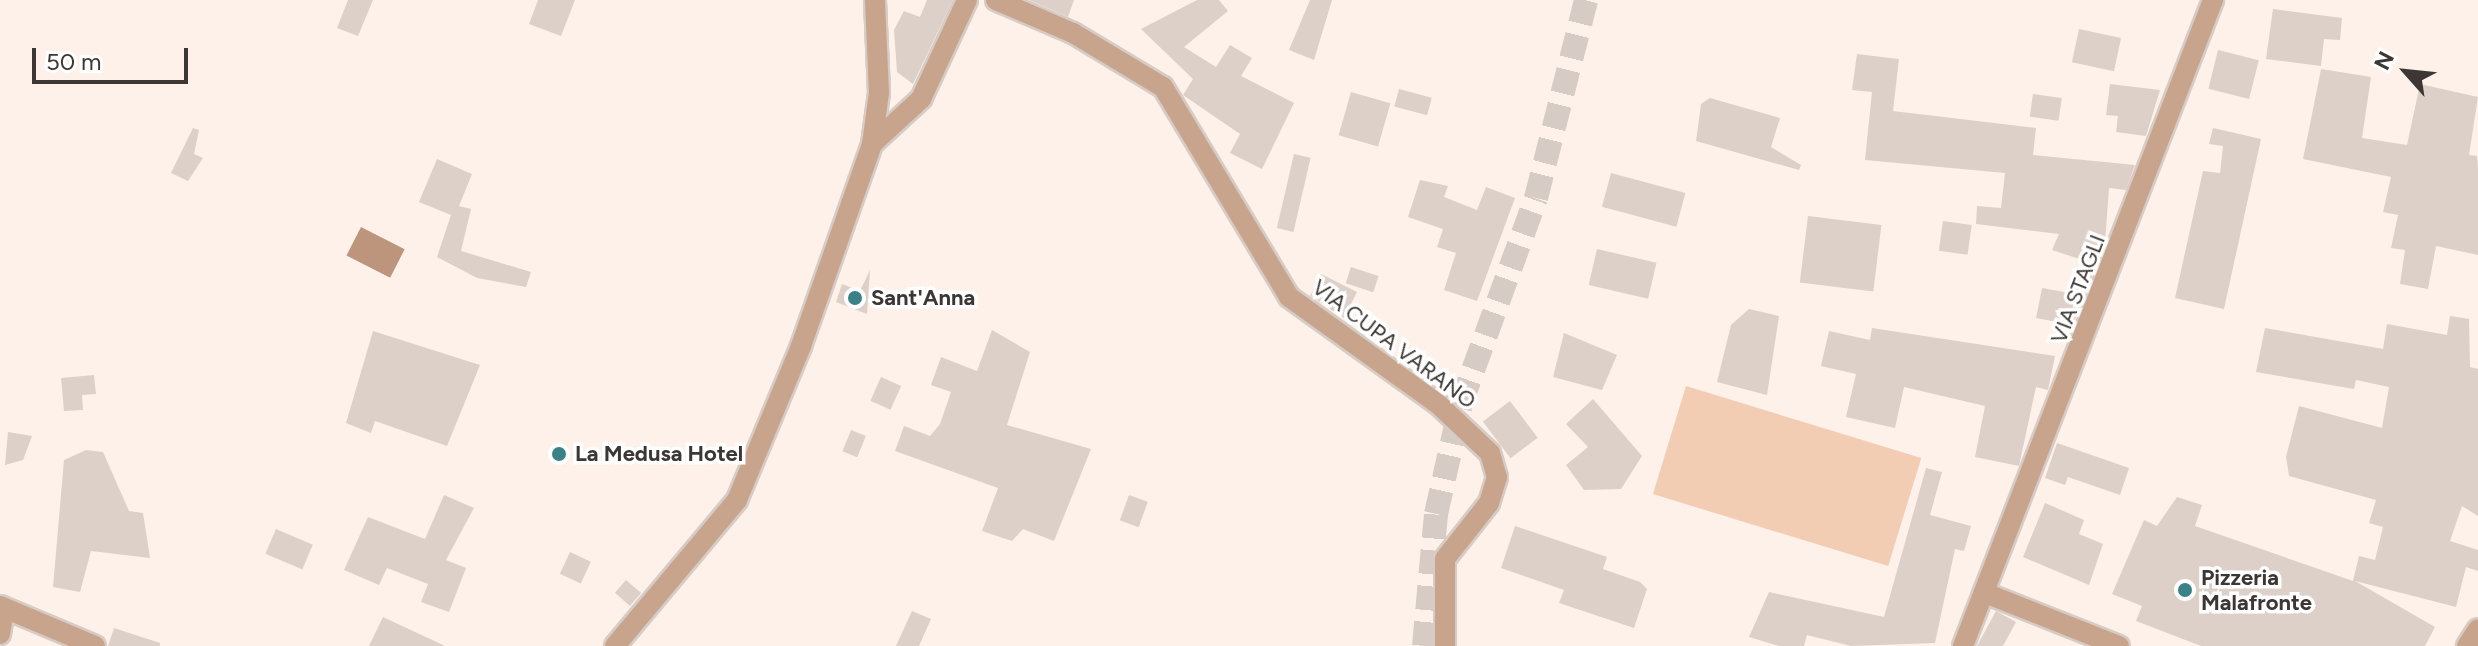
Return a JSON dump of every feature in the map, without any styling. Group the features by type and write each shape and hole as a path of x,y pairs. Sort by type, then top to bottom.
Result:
{"street":[{"path":"615,646 737,500 872,144 879,93 875,0"},
{"path":"872,144 921,99 967,0"},
{"name":"VIA CUPA VARANO","path":"996,0 1073,33 1163,87 1289,297 1438,404 1490,453 1497,477 1489,503 1466,523 1445,559 1445,646"},
{"name":"VIA STAGLI","path":"1963,646 2213,0"},
{"path":"1985,593 2119,646"},
{"path":"0,634 2,607 95,646"},
{"path":"2467,646 2478,629"}],"shaded area":[{"path":"361,227 405,249 390,278 346,256"},
{"path":"1686,386 1921,458 1888,566 1653,494"}],"building":[{"path":"348,0 373,0 358,36 337,28"},
{"path":"538,0 575,0 561,36 529,24"},
{"path":"927,0 953,0 913,84 897,72 894,30 904,11 920,17"},
{"path":"1029,0 1074,0 1068,17"},
{"path":"1197,0 1219,0 1228,11 1184,47 1216,67 1230,45 1252,58 1241,76 1294,103 1262,169 1230,153 1240,134 1183,95 1193,79 1141,29"},
{"path":"1310,0 1332,0 1314,60 1289,50"},
{"path":"2273,9 2342,18 2340,40 2324,39 2321,66 2266,59"},
{"path":"2079,29 2121,38 2114,71 2072,62"},
{"path":"2218,50 2259,60 2249,99 2208,89"},
{"path":"1857,54 1899,59 1893,111 2036,128 2033,155 2135,165 2126,190 2109,188 2105,243 2073,325 2036,318 2042,288 2070,293 2089,262 2052,250 2059,234 1976,224 1977,206 2001,208 2005,173 1865,160 1872,92 1852,90"},
{"path":"2321,69 2371,77 2362,138 2407,145 2420,84 2478,97 2469,155 2477,156 2478,255 2436,246 2428,289 2400,284 2405,250 2391,248 2398,215 2383,212 2391,177 2303,159"},
{"path":"2110,84 2160,90 2146,136 2116,132 2118,116 2106,115"},
{"path":"1399,89 1432,98 1427,115 1394,106"},
{"path":"1351,92 1390,103 1378,147 1339,135"},
{"path":"2033,94 2062,98 2059,121 2030,117"},
{"path":"1710,98 1780,118 1771,147 1801,165 1799,170 1696,141 1701,104"},
{"path":"193,128 199,130 194,154 203,158 188,181 171,173"},
{"path":"2213,128 2261,139 2224,309 2175,298 2203,171 2220,173 2223,146 2209,144"},
{"path":"1294,154 1311,158 1293,232 1277,228"},
{"path":"437,159 472,174 459,206 471,209 461,251 531,272 526,287 477,278 437,257 451,215 419,202"},
{"path":"1611,173 1685,193 1676,227 1602,207"},
{"path":"1420,180 1448,186 1444,197 1477,210 1486,187 1515,198 1477,301 1444,290 1456,253 1437,247 1443,229 1408,217"},
{"path":"1808,216 1881,225 1873,292 1800,283"},
{"path":"1943,221 1972,225 1968,255 1939,251"},
{"path":"1597,249 1656,263 1648,299 1589,285"},
{"path":"1351,267 1379,276 1373,292 1346,283"},
{"name":"Sant'Anna","path":"870,270 867,314 836,302 842,284 860,291"},
{"path":"1321,274 1357,292 1344,318 1310,296"},
{"path":"1749,309 1779,316 1767,395 1717,382 1731,325"},
{"path":"2450,316 2469,319 2470,367 2478,369 2478,516 2462,506 2450,541 2478,550 2478,571 2466,567 2456,607 2355,581 2435,627 2425,646 2201,646 2136,621 2142,606 2112,594 2144,520 2157,526 2177,497 2202,505 2195,526 2353,581 2359,556 2375,560 2383,527 2369,523 2376,500 2289,476 2286,457 2299,406 2382,428 2389,387 2356,380 2354,389 2256,372 2265,328 2383,349 2387,324 2447,335"},
{"path":"1872,328 2055,356 2048,390 2036,387 2019,466 1975,457 1985,406 1904,387 1895,428 1846,417 1856,374 1821,366 1829,331 1870,340"},
{"path":"992,330 1030,352 1007,425 1091,449 1054,541 1023,529 1012,541 982,531 998,488 895,451 904,426 930,436 940,424 951,392 931,385 941,357 977,371"},
{"path":"373,331 480,365 447,446 375,421 371,433 346,423"},
{"path":"1564,333 1617,355 1602,390 1553,377"},
{"path":"94,375 96,394 82,395 83,410 64,411 61,378"},
{"path":"881,377 901,386 891,410 870,401"},
{"path":"1593,399 1642,456 1621,489 1584,490 1566,465 1588,447 1566,424"},
{"path":"1510,401 1538,438 1511,458 1483,421"},
{"path":"851,430 866,436 857,457 842,451"},
{"path":"8,432 32,436 23,460 5,465"},
{"path":"2057,443 2129,468 2120,495 2068,477 2065,485 2045,478"},
{"path":"86,450 103,452 129,511 143,513 150,558 91,551 80,592 53,587 64,460"},
{"path":"1926,468 1942,472 1930,515 1971,526 1964,551 1955,549 1935,643 1851,646 1807,635 1804,646 1779,646 1749,637 1769,592 1884,617"},
{"path":"444,495 474,508 446,560 466,568 449,612 421,602 428,584 387,568 379,585 344,570 368,517 425,539"},
{"path":"1129,495 1148,502 1139,527 1120,520"},
{"path":"2045,503 2084,520 2079,534 2103,544 2089,585 2023,557"},
{"path":"1515,526 1607,557 1603,569 1640,582 1647,589 1634,628 1559,603 1564,590 1501,568"},
{"path":"276,529 313,545 302,569 265,554"},
{"path":"570,552 591,562 581,583 560,574"},
{"path":"626,580 641,593 630,606 615,593"},
{"path":"912,611 931,619 919,646 896,646"},
{"path":"1996,611 2016,622 2003,646 1977,646"},
{"path":"383,617 445,646 369,646"},
{"path":"114,628 160,643 160,646 108,646"}],"tunnel":[{"path":"1424,646 1436,514 1461,403 1536,198 1586,0"}],"place":[{"name":"Sant'Anna","path":"855,298"},
{"name":"La Medusa Hotel","path":"559,454"},
{"name":"Pizzeria Malafronte","path":"2185,590"}]}
